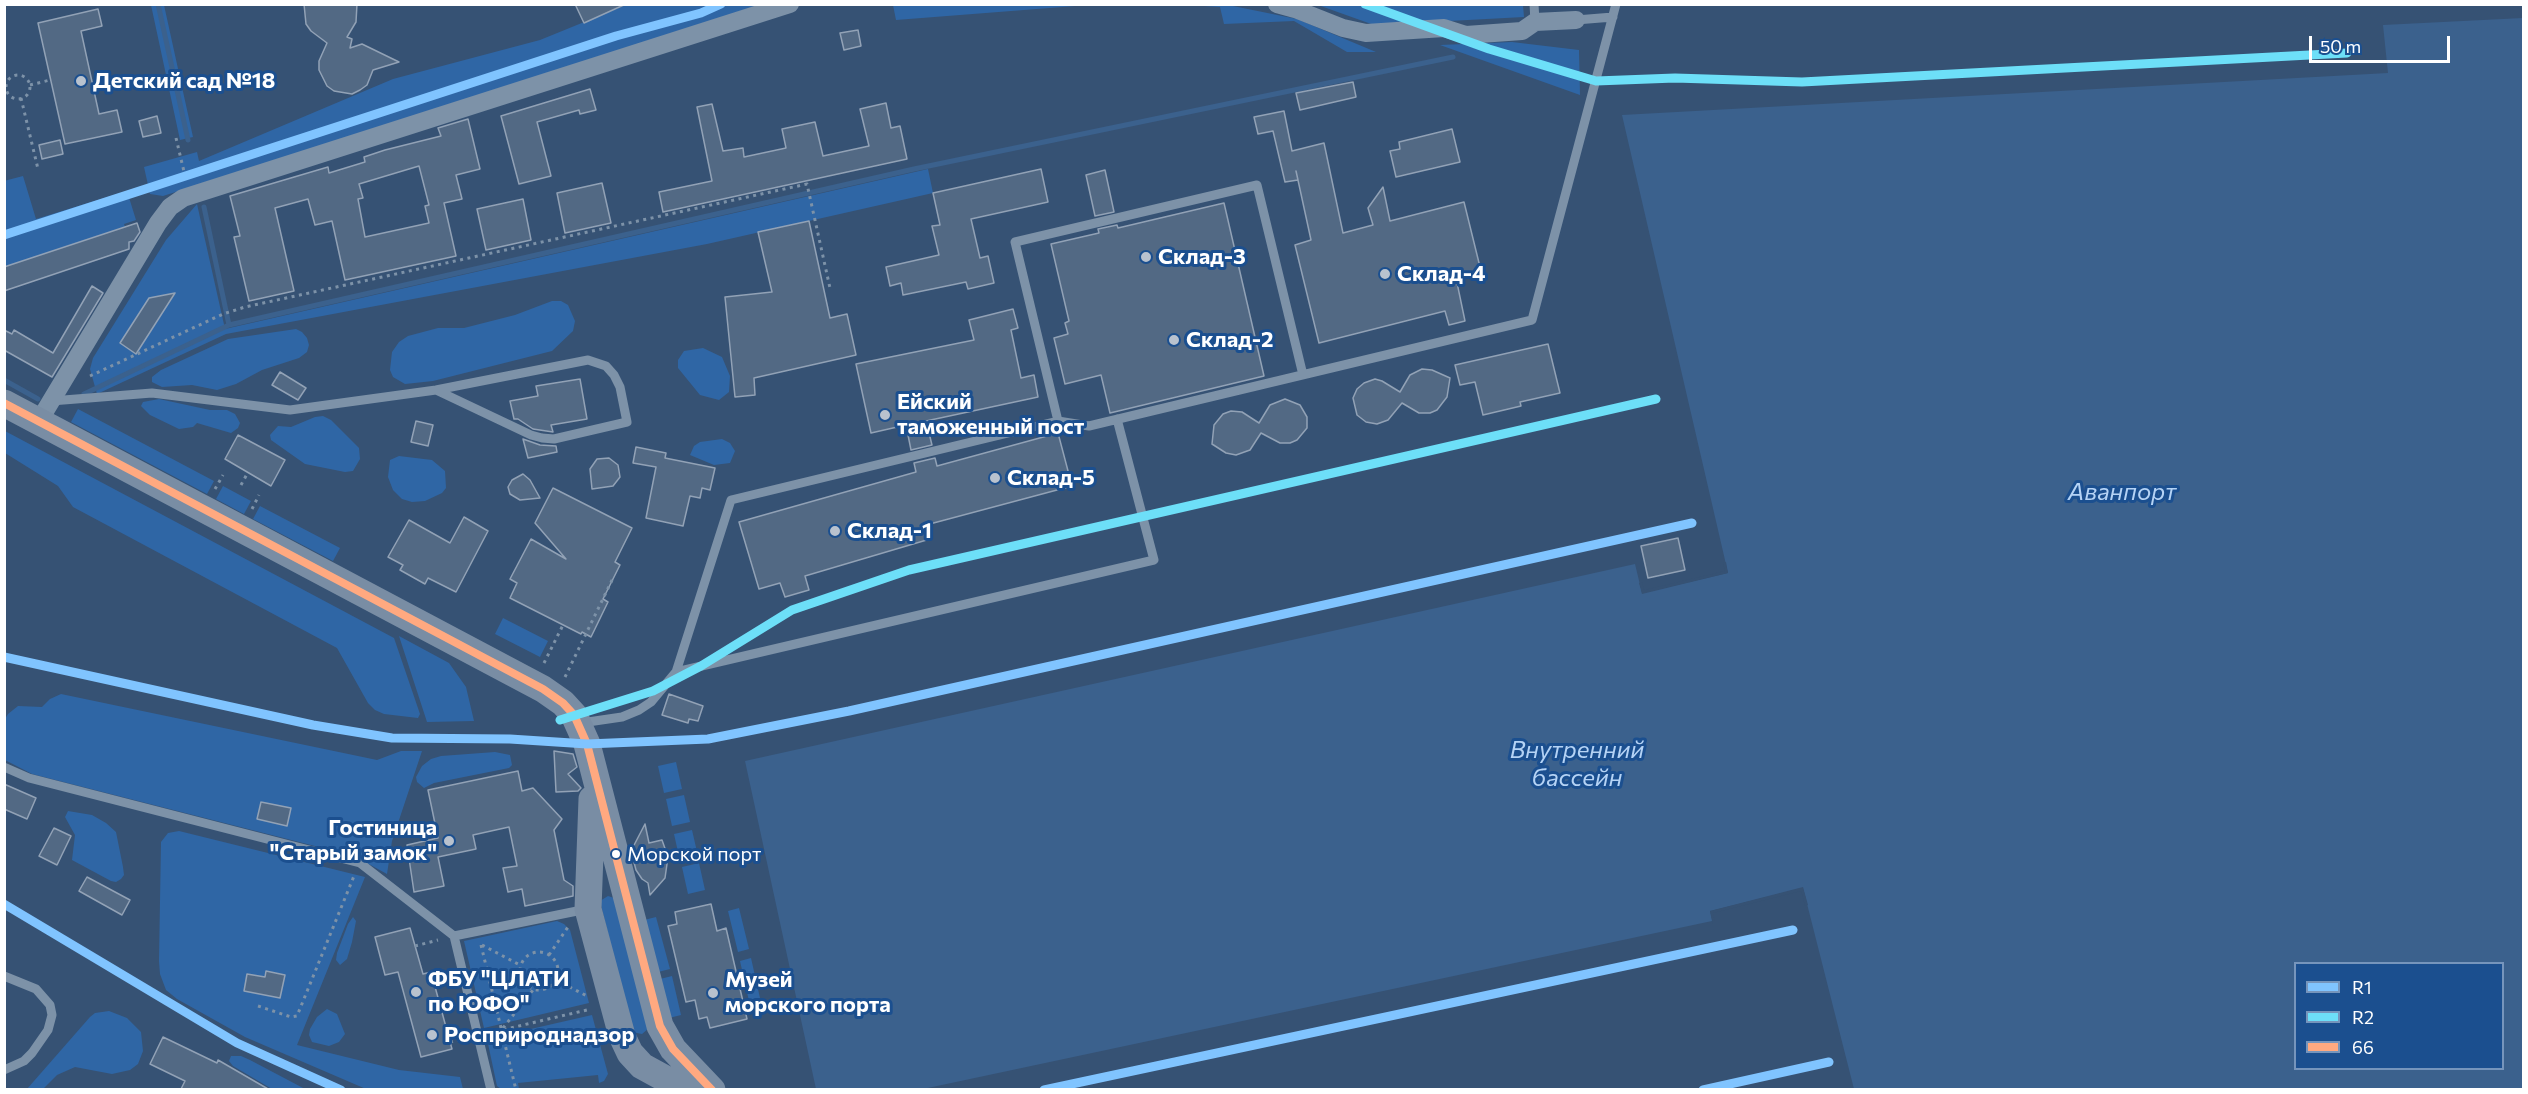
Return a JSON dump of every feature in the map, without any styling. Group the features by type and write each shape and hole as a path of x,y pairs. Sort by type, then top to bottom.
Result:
{"street":[{"path":"45,411 158,223 170,207 190,195 790,4"},
{"path":"1277,4 1343,28 1366,33 1444,28 1466,35 1522,31 1535,13 1576,20"},
{"path":"4,403 45,411 543,688 568,707 587,744 660,1026 672,1049 712,1089"},
{"path":"593,768 579,917 602,1001 634,1058 652,1072 686,1089"}],"lane":[{"path":"578,724 622,717 639,710 651,702 676,672 731,500 1058,421 1089,426 1532,320 1616,4"},
{"path":"1576,20 1613,17"},
{"path":"1058,421 1014,242 1257,185 1303,375"},
{"path":"45,411 152,393 290,410 436,390 575,361 594,361 610,370 617,381 627,423 554,439 542,438 531,435 436,390"},
{"path":"676,672 1154,560 1117,419"},
{"path":"4,767 29,777 360,863 454,936 491,1089"},
{"path":"454,936 579,917"},
{"path":"4,976 36,989 50,1005 52,1015 48,1030 32,1053 24,1061 4,1070"}],"path":[{"path":"18,75 25,78 30,85 29,92 21,98 14,98 8,94 6,87 9,80 18,75"},
{"path":"30,85 50,80"},
{"path":"21,98 38,169"},
{"path":"176,138 190,195"},
{"path":"90,376 223,314 807,184 830,288"},
{"path":"241,485 247,474"},
{"path":"214,491 223,475"},
{"path":"251,511 259,495"},
{"path":"562,684 615,576"},
{"path":"539,672 563,625"},
{"path":"258,1006 291,1017 297,1016 360,863"},
{"path":"549,955 579,917"},
{"path":"415,946 424,944"},
{"path":"516,1089 481,945 520,965"},
{"path":"534,952 549,955 558,966 556,980 546,989 533,990 523,982 520,965 534,952"},
{"path":"556,980 602,1001"},
{"path":"502,1030 533,990"},
{"path":"450,1042 502,1030 602,1001"}],"shaded area":[{"path":"893,4 1088,5 896,20"},
{"path":"151,5 164,5 193,137 180,140"},
{"path":"626,5 760,5 163,196 150,194 144,167 197,152 199,161 393,79 540,40"},
{"path":"1188,5 1228,5 1297,19 1376,52 1347,52 1294,21 1224,24 1220,7"},
{"path":"1318,5 1523,5 1524,17 1374,25"},
{"path":"1512,42 1579,50 1580,95 1440,45"},
{"path":"928,169 933,193 707,244 226,334 97,394 90,369 93,358 166,240 197,204 225,329"},
{"path":"23,176 36,219 127,191 136,220 124,224 125,227 5,267 4,181"},
{"path":"552,301 561,301 568,305 575,321 573,331 552,351 433,381 405,384 393,377 390,370 392,352 399,342 408,336 438,328 464,328 515,315"},
{"path":"296,329 307,338 309,345 307,352 299,358 262,370 236,384 217,390 192,385 162,387 152,382 152,377 161,370 228,339"},
{"path":"703,348 722,357 730,376 729,392 719,400 700,395 678,368 678,360 684,351"},
{"path":"159,399 210,410 227,410 235,414 240,423 238,428 231,433 197,423 193,427 179,429 150,415 141,406 143,402"},
{"path":"78,409 214,481 207,494 71,422"},
{"path":"323,416 331,420 359,448 360,459 353,471 345,472 305,464 271,440 270,435 278,426 291,427"},
{"path":"5,431 394,638 420,714 418,718 384,714 375,710 368,703 337,648 73,507 58,486 5,453"},
{"path":"722,439 730,443 735,451 730,463 714,465 690,455 694,446 700,442"},
{"path":"399,456 432,460 445,471 446,488 442,493 425,501 412,502 402,499 393,490 388,477 390,460"},
{"path":"223,486 251,501 244,514 216,499"},
{"path":"260,506 340,548 333,561 253,519"},
{"path":"503,618 548,641 540,657 495,634"},
{"path":"399,636 449,663 466,687 474,721 427,722"},
{"path":"61,694 377,760 401,751 422,751 392,841 387,874 354,856 32,774 5,760 5,719 8,714 18,706 42,707 50,699"},
{"path":"495,752 510,755 512,765 509,768 434,783 424,788 417,782 416,777 422,766 431,759 441,756"},
{"path":"676,762 682,789 664,793 658,766"},
{"path":"684,795 690,822 672,826 666,799"},
{"path":"68,811 92,815 116,832 124,875 121,879 116,882 111,881 72,860 75,835 65,817"},
{"path":"692,830 698,856 680,861 674,834"},
{"path":"179,831 365,877 297,1045 399,1070 460,1077 463,1089 366,1089 245,1037 177,999 166,990 160,974 159,961 161,842 168,833"},
{"path":"699,863 705,890 688,894 682,867"},
{"path":"608,896 614,898 649,1028 642,1034 632,1032 600,901"},
{"path":"739,908 749,949 738,952 728,911"},
{"path":"353,917 356,921 352,942 347,959 340,965 336,960 337,953"},
{"path":"656,917 670,969 658,972 644,920"},
{"path":"557,921 570,930 589,1003 484,1028 464,941"},
{"path":"751,958 760,998 749,1001 740,961"},
{"path":"672,976 681,1015 669,1018 660,979"},
{"path":"327,1009 337,1014 345,1034 339,1042 329,1046 312,1042 309,1035 317,1017"},
{"path":"109,1011 127,1018 141,1032 143,1051 138,1064 130,1070 112,1074 75,1067 57,1075 43,1089 27,1089 90,1017 95,1013"},
{"path":"592,1015 608,1074 604,1081 599,1083 598,1075 518,1083 519,1089 501,1089 497,1086 487,1039"},
{"path":"231,1056 241,1056 250,1060 305,1089 272,1089 233,1066 229,1061"}],"water":[{"name":"Аванпорт","path":"2523,18 2523,1089 1854,1089 1803,888 1710,911 1712,921 923,1089 816,1089 745,761 1635,564 1642,593 1728,573 1622,115 2388,73 2383,25"}],"pier":[{"path":"1726,562 1728,573 1642,594 1639,583 1642,582 1644,590 1725,571 1723,563"},
{"path":"1803,887 1808,905 1805,906 1801,891 1713,913 1715,922 1713,924 1710,911"}],"building":[{"path":"304,4 357,4 356,22 347,37 352,39 350,48 362,44 399,62 373,70 367,85 352,94 334,91 327,86 319,70 319,61 327,43 311,31 306,24"},
{"path":"575,4 626,4 584,23"},
{"path":"98,9 102,26 81,31 99,114 117,110 122,132 65,144 38,23"},
{"path":"858,30 861,46 844,50 840,33"},
{"path":"1353,82 1356,97 1300,110 1296,93"},
{"path":"590,89 596,110 580,114 579,110 537,122 551,176 519,184 501,116"},
{"path":"886,103 891,128 900,126 907,159 663,212 659,192 712,181 697,107 712,104 723,151 743,148 744,157 786,148 782,129 815,122 823,156 869,146 860,109"},
{"name":"Склад-4","path":"1284,111 1292,151 1324,143 1343,233 1373,225 1368,208 1383,187 1390,221 1464,202 1481,271 1456,278 1465,321 1449,325 1445,311 1319,343 1295,245 1311,240 1298,180 1285,182 1273,131 1258,134 1254,117"},
{"path":"157,116 161,133 143,137 139,121"},
{"path":"468,119 480,169 456,175 462,199 444,203 456,256 345,280 332,221 315,225 308,199 275,208 294,291 249,301 234,237 240,236 230,196 328,167 329,173 365,162 364,157 441,136 438,128","holes":["419,166 429,205 425,206 429,223 365,237 358,199 363,198 359,184"]},
{"path":"1452,129 1460,162 1396,177 1390,151 1400,149 1399,142"},
{"path":"60,140 63,154 42,159 39,145"},
{"path":"1041,169 1048,202 971,219 980,258 988,256 994,283 968,289 966,282 903,295 901,283 890,286 886,267 939,255 932,226 940,225 933,193"},
{"path":"1105,170 1114,212 1095,216 1086,175"},
{"path":"602,183 611,223 565,233 557,193"},
{"path":"523,199 531,240 486,250 477,209"},
{"path":"1224,203 1264,376 1110,413 1101,375 1065,384 1054,338 1068,334 1065,323 1069,321 1051,244 1099,233 1098,229 1117,225 1118,228"},
{"path":"809,221 830,318 847,314 856,355 754,378 755,395 735,397 725,297 772,292 758,232"},
{"path":"137,223 140,232 134,241 129,242 129,249 4,291 4,267"},
{"path":"92,286 103,293 52,377 4,350 4,330 12,334 14,330 53,353"},
{"path":"175,293 136,354 120,343 149,298"},
{"path":"1013,309 1018,328 1011,330 1021,378 1034,375 1038,397 926,421 932,445 911,450 906,425 871,433 856,364 974,340 969,320"},
{"path":"1548,344 1560,393 1520,402 1521,406 1483,415 1475,382 1460,385 1455,365"},
{"path":"1422,369 1432,370 1450,378 1447,397 1437,410 1430,413 1419,413 1402,403 1388,420 1377,424 1366,422 1357,415 1353,398 1357,389 1364,383 1375,379 1400,392 1410,375"},
{"path":"280,372 306,388 298,400 272,385"},
{"path":"580,379 587,419 551,425 553,432 533,429 518,419 514,419 510,401 538,396 536,386"},
{"path":"1285,399 1300,405 1307,417 1307,428 1297,440 1280,443 1261,433 1250,450 1236,455 1226,453 1212,444 1214,425 1223,414 1231,411 1242,412 1259,423 1270,405"},
{"path":"416,421 433,425 428,446 411,442"},
{"path":"1058,433 1072,486 926,525 930,539 805,576 809,590 785,597 780,583 759,589 739,522 916,472 914,463 935,458 937,466"},
{"path":"238,435 285,460 271,486 225,459"},
{"path":"523,439 540,445 556,446 557,452 528,458"},
{"path":"636,447 666,453 665,458 715,468 710,490 702,488 700,498 690,496 683,526 646,518 656,467 633,463"},
{"path":"609,458 618,465 620,477 613,486 592,489 590,469 597,459"},
{"path":"523,474 530,480 540,498 520,500 510,494 508,487 512,480"},
{"path":"553,488 632,528 615,562 620,565 603,599 608,602 591,637 510,598 517,583 510,579 531,539 566,559 535,523"},
{"path":"464,517 488,531 456,592 428,578 425,584 400,570 403,565 388,557 409,520 450,543"},
{"path":"1678,538 1685,570 1648,578 1641,546"},
{"path":"669,694 703,706 698,721 689,719 688,723 662,715"},
{"path":"554,751 573,754 577,767 568,774 581,788 578,791 556,792"},
{"name":"Гостиница \"Старый замок\"","path":"518,771 522,791 533,788 562,819 554,830 564,880 573,886 573,896 525,906 522,889 508,892 503,868 517,866 509,827 473,835 476,849 438,857 444,886 414,892 407,845 438,838 428,790"},
{"path":"4,784 36,798 27,819 4,809"},
{"path":"261,802 291,808 287,826 257,819"},
{"path":"645,824 649,843 662,840 668,857 665,878 650,895 648,883 636,870 631,851"},
{"path":"54,828 71,836 57,865 39,856"},
{"path":"87,877 130,900 122,915 79,891"},
{"path":"711,904 717,931 726,928 747,1019 710,1028 707,1017 699,1019 695,1000 686,1002 668,926 677,924 675,912"},
{"path":"410,928 423,974 431,972 452,1049 421,1057 398,972 385,975 375,937"},
{"path":"266,971 285,975 280,998 244,991 247,974 265,977"},
{"path":"163,1037 217,1063 218,1060 268,1089 181,1089 185,1081 150,1064"}],"waterway":[{"path":"158,4 188,140"},
{"path":"84,394 229,325 914,169 1453,57"},
{"path":"204,207 229,325"},
{"path":"4,380 38,399"}],"transit line":[{"name":"R1","path":"4,235 616,36 701,13 721,4"},
{"name":"R2","path":"1365,4 1489,49 1596,81 1675,78 1802,82 2347,53"},
{"name":"R2","path":"560,720 653,691 701,666 792,610 909,570 1656,399"},
{"name":"66","path":"4,403 543,689 563,703 574,715 587,744 660,1026 673,1049 712,1090"},
{"name":"R1","path":"4,657 313,725 392,738 510,739 587,744 708,739 849,711 1692,523"},
{"name":"R1","path":"4,904 237,1043 341,1090"},
{"name":"R1","path":"1044,1090 1793,930"},
{"name":"R1","path":"1703,1090 1829,1062"}],"place":[{"name":"Детский сад №18","path":"81,81"},
{"name":"Склад-3","path":"1146,257"},
{"name":"Склад-4","path":"1385,274"},
{"name":"Склад-2","path":"1174,340"},
{"name":"Ейский таможенный пост","path":"885,415"},
{"name":"Склад-5","path":"995,478"},
{"name":"Склад-1","path":"835,531"},
{"name":"Гостиница \"Старый замок\"","path":"449,841"},
{"name":"Морской порт","path":"616,854"},
{"name":"ФБУ \"ЦЛАТИ по ЮФО\"","path":"416,992"},
{"name":"Музей морского порта","path":"713,993"},
{"name":"Росприроднадзор","path":"432,1035"}],"water label":[{"name":"Внутренний бассейн","path":"1577,764"}]}
